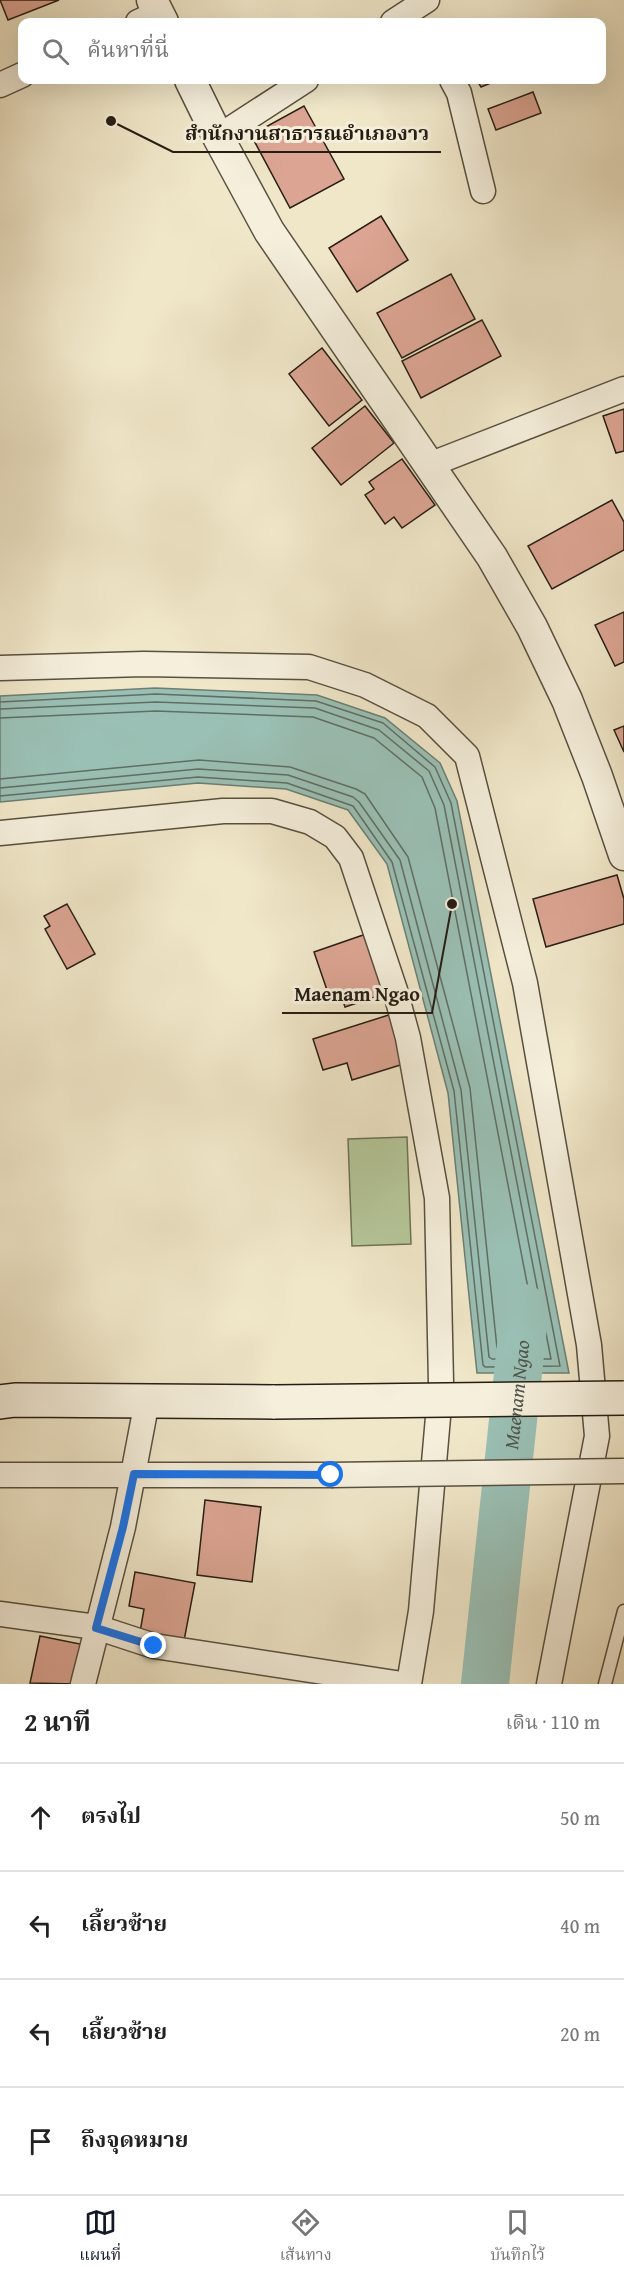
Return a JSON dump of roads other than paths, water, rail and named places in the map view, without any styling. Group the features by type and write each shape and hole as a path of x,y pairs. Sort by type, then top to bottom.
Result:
{"main road":[{"path":"0,1402 15,1400 275,1402 624,1398"}],"street":[{"path":"403,18 422,10"},
{"path":"0,85 18,77"},
{"path":"192,84 269,231 492,557 532,627 567,700 597,776 624,855"},
{"path":"218,137 300,84"},
{"path":"454,84 459,93 483,191"},
{"path":"429,465 624,389"},
{"path":"0,668 144,664 309,667 365,685 427,716 466,756 525,983 589,1344 597,1436 549,1684"},
{"path":"0,833 223,811 272,811 310,822 335,837 351,858 395,990 408,1038 437,1198 441,1383 421,1611 409,1684"},
{"path":"83,1684 123,1527 147,1401"},
{"path":"0,1475 331,1475 624,1471"},
{"path":"0,1614 96,1628 154,1646 402,1684"}],"lane":[{"path":"605,1684 624,1611"}],"water":[{"path":"155,688 317,695 385,718 440,763 457,801 569,1373 477,1373 448,1093 387,864 348,810 286,789 198,783 0,802 0,696"}],"waterway":[{"name":"Maenam Ngao","path":"485,1684 524,1317 523,1308"}],"place":[{"name":"สำนักงานสาธารณอำเภองาว","path":"111,121"},
{"name":"Maenam Ngao","path":"452,904"}]}
